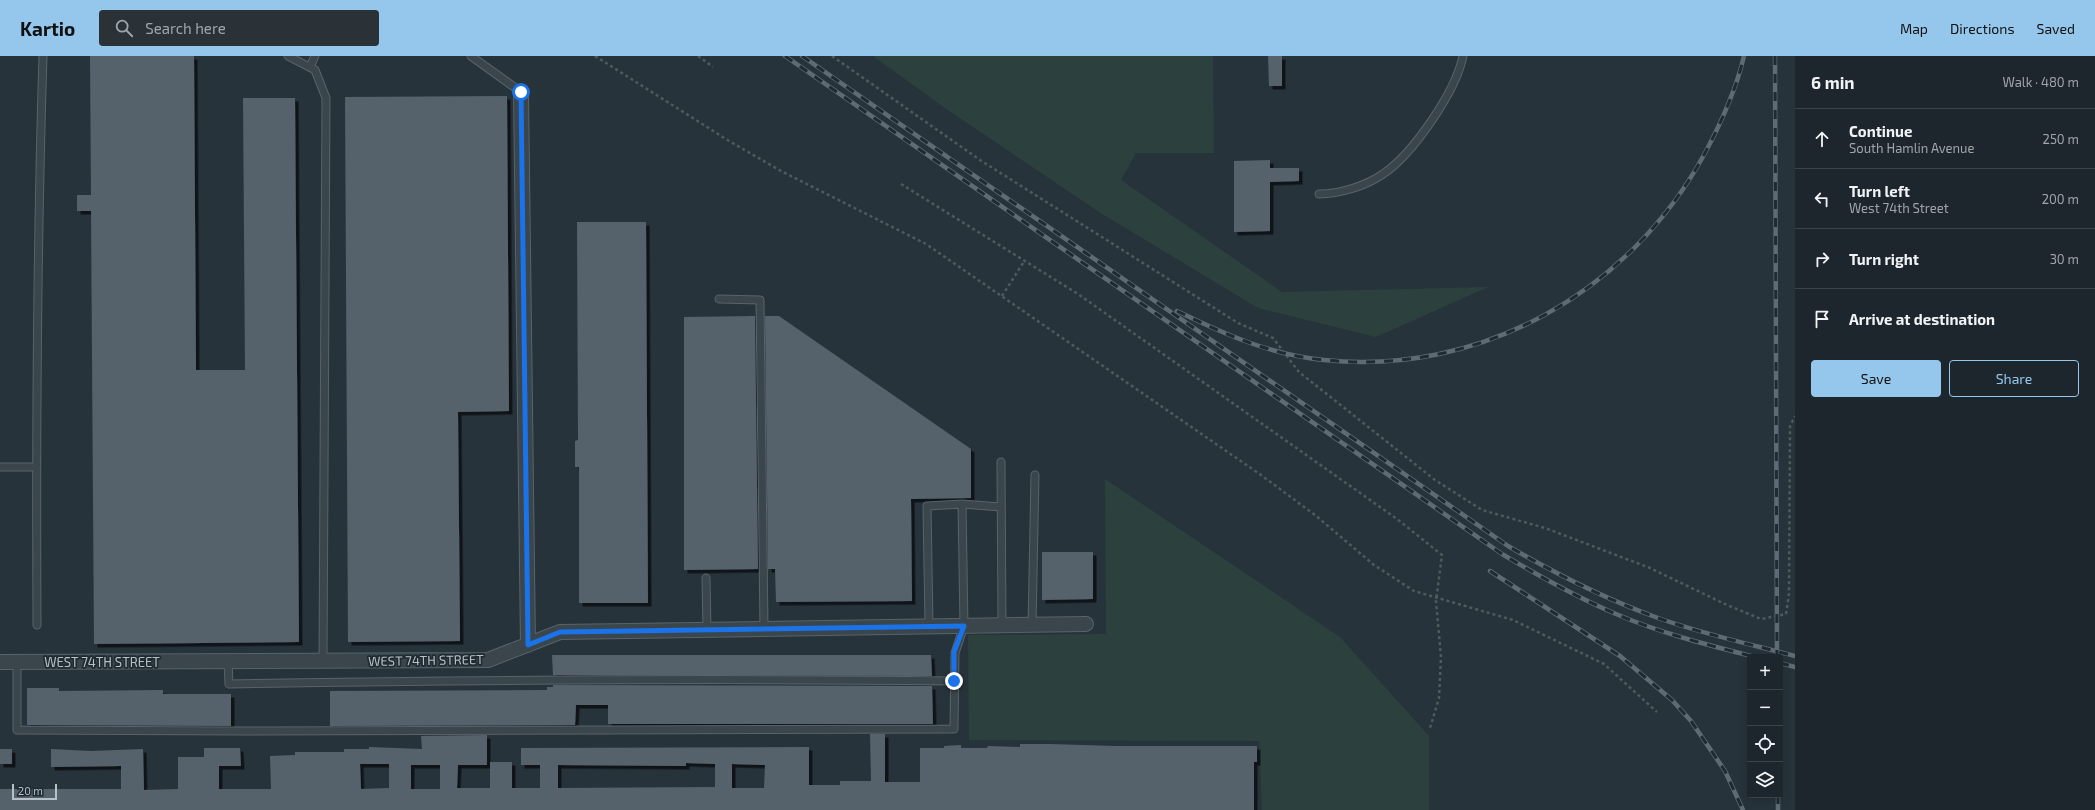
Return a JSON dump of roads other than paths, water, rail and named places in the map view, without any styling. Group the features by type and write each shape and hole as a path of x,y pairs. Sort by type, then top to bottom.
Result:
{"street":[{"path":"521,92 528,645"},
{"name":"WEST 74TH STREET","path":"0,662 488,660 560,632 1086,624"}],"lane":[{"path":"37,625 36,468 40,145 43,56"},
{"path":"288,56 315,70 326,98 323,661"},
{"path":"310,67 314,56"},
{"path":"471,56 521,92"},
{"path":"1319,194 1329,194 1358,186 1383,174 1415,144 1443,104 1463,56"},
{"path":"719,300 760,300 764,629"},
{"path":"1001,462 1002,625"},
{"path":"0,467 36,468"},
{"path":"1032,626 1035,475"},
{"path":"929,626 927,506 962,504 1001,507"},
{"path":"17,662 16,730 245,732 954,729 954,652 964,626 962,504"},
{"path":"706,578 707,630"},
{"path":"228,661 229,684 324,682 954,681"}],"railway":[{"path":"785,56 1502,554 1572,593 1633,621 1684,638 1747,655"},
{"path":"802,56 1508,546 1581,585 1638,611 1692,629 1795,656"},
{"path":"1177,311 1212,328 1248,342 1285,353 1324,360 1382,361 1439,354 1494,338 1545,315 1593,284 1636,246 1674,202 1705,153 1728,106 1744,56"},
{"path":"1775,56 1777,654"},
{"path":"1490,571 1620,656 1672,700 1691,721 1725,771 1743,810"},
{"path":"1783,664 1795,667"},
{"path":"1778,798 1778,810"}]}
